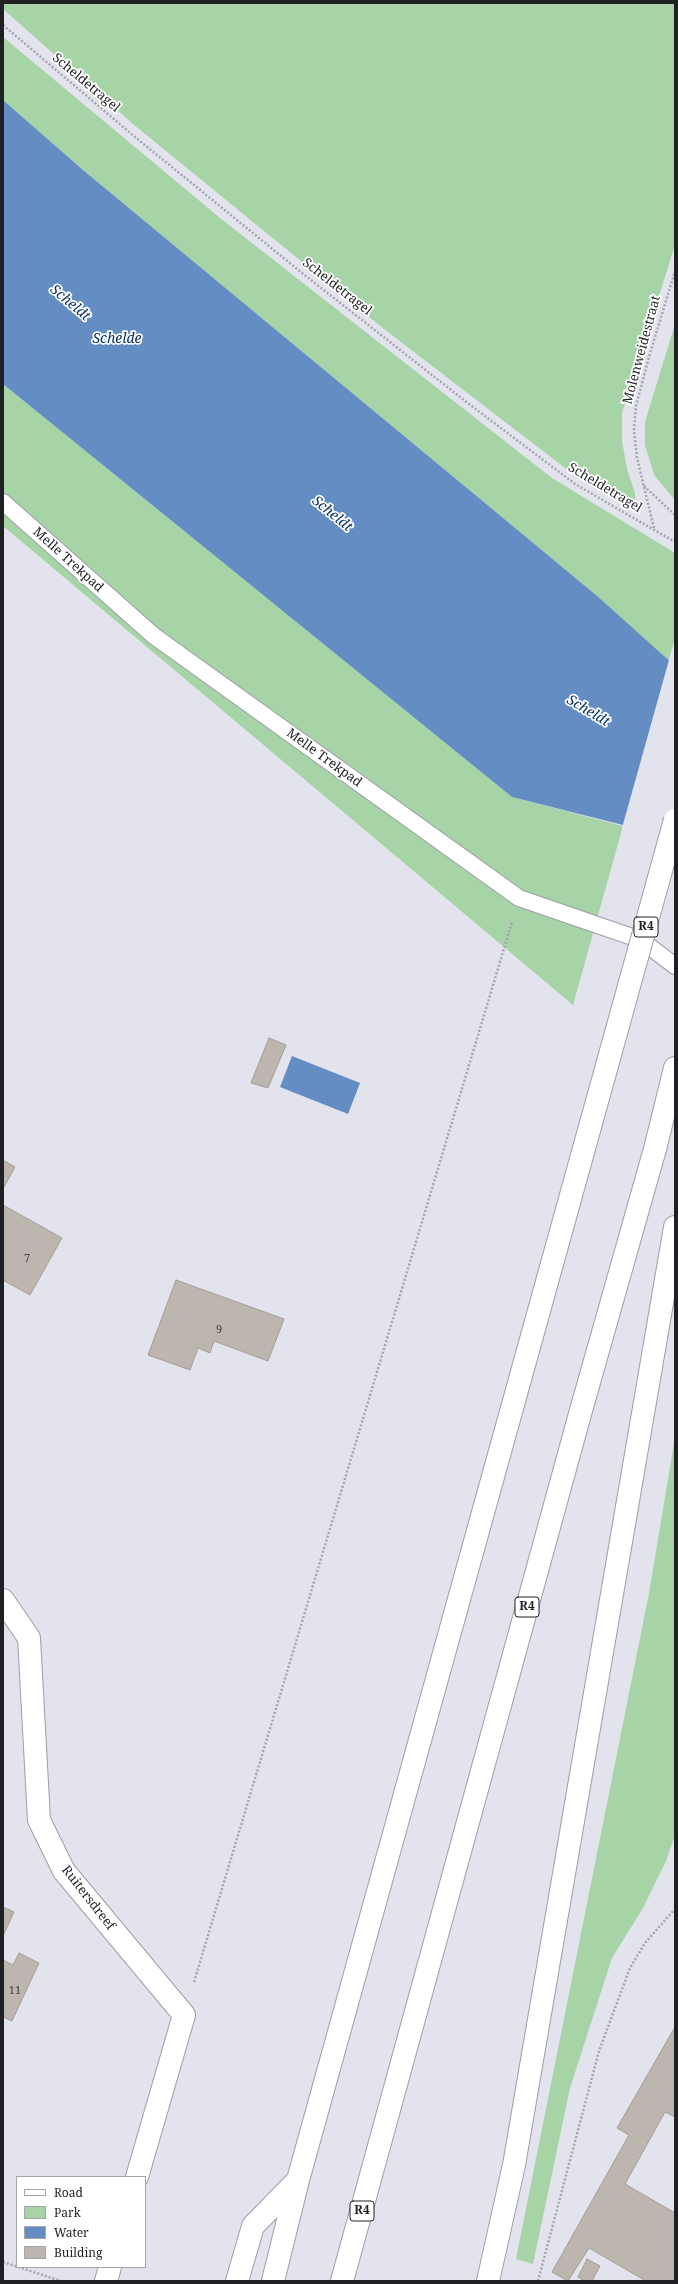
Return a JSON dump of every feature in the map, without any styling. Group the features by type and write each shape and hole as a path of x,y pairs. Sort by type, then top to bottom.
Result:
{"main road":[{"name":"R4","path":"273,2281 298,2180 675,820"},
{"name":"R4","path":"342,2281 580,1414 655,1148 674,1071"},
{"path":"488,2281 514,2165 675,1228"},
{"name":"Ruitersdreef","path":"3,1600 29,1638 40,1820 64,1871 184,2015"},
{"path":"137,2176 184,2015"},
{"path":"238,2281 253,2226 298,2180"},
{"path":"106,2281 110,2268"}],"lane":[{"name":"Melle Trekpad","path":"3,502 154,636 519,898 641,940 675,966"}],"path":[{"name":"Scheldetragel","path":"3,25 212,200 469,404 575,484 675,542"},
{"name":"Molenweidestraat","path":"654,529 635,446 636,406 675,272"},
{"path":"643,486 675,515"},
{"path":"184,2015 519,898"},
{"path":"538,2281 599,2051 630,1968 645,1942 675,1909"},
{"path":"3,2262 16,2266"},
{"path":"21,2268 61,2281"}],"green space":[{"path":"3,3 675,3 675,245 622,413 622,441 627,469 635,493 635,505 625,502 569,471 384,329 133,124 3,9"},
{"path":"3,37 220,218 552,478 675,553 675,639 668,662 596,595 83,170 3,100"},
{"path":"675,324 675,500 654,475 645,445 645,422"},
{"path":"3,384 512,797 623,826 573,1005 3,526"},
{"path":"675,1437 675,1835 666,1861 643,1908 612,1958 570,2088 533,2264 516,2259 649,1593"}],"water":[{"name":"Schelde","path":"3,100 83,170 596,595 675,666 631,827 512,797 3,384"},
{"path":"292,1056 360,1083 348,1114 280,1087"}],"pier":[{"path":"669,660 675,664 675,858 630,829 622,828"}],"building":[{"path":"269,1038 286,1045 268,1088 251,1083"},
{"path":"3,1160 15,1167 3,1189"},
{"path":"3,1205 62,1238 30,1295 3,1280"},
{"path":"176,1280 284,1319 268,1361 214,1341 210,1353 198,1348 190,1370 148,1355"},
{"path":"3,1907 14,1912 3,1936"},
{"path":"19,1953 39,1963 12,2021 3,2017 3,1960 13,1965"},
{"path":"675,2027 675,2117 665,2112 625,2184 675,2213 675,2281 646,2281 589,2248 568,2281 552,2272 629,2135 617,2128"},
{"path":"587,2259 600,2266 592,2281 585,2281 578,2277"}],"water label":[{"name":"Scheldt","path":"70,303"},
{"name":"Scheldt","path":"332,514"},
{"name":"Scheldt","path":"588,711"}]}
